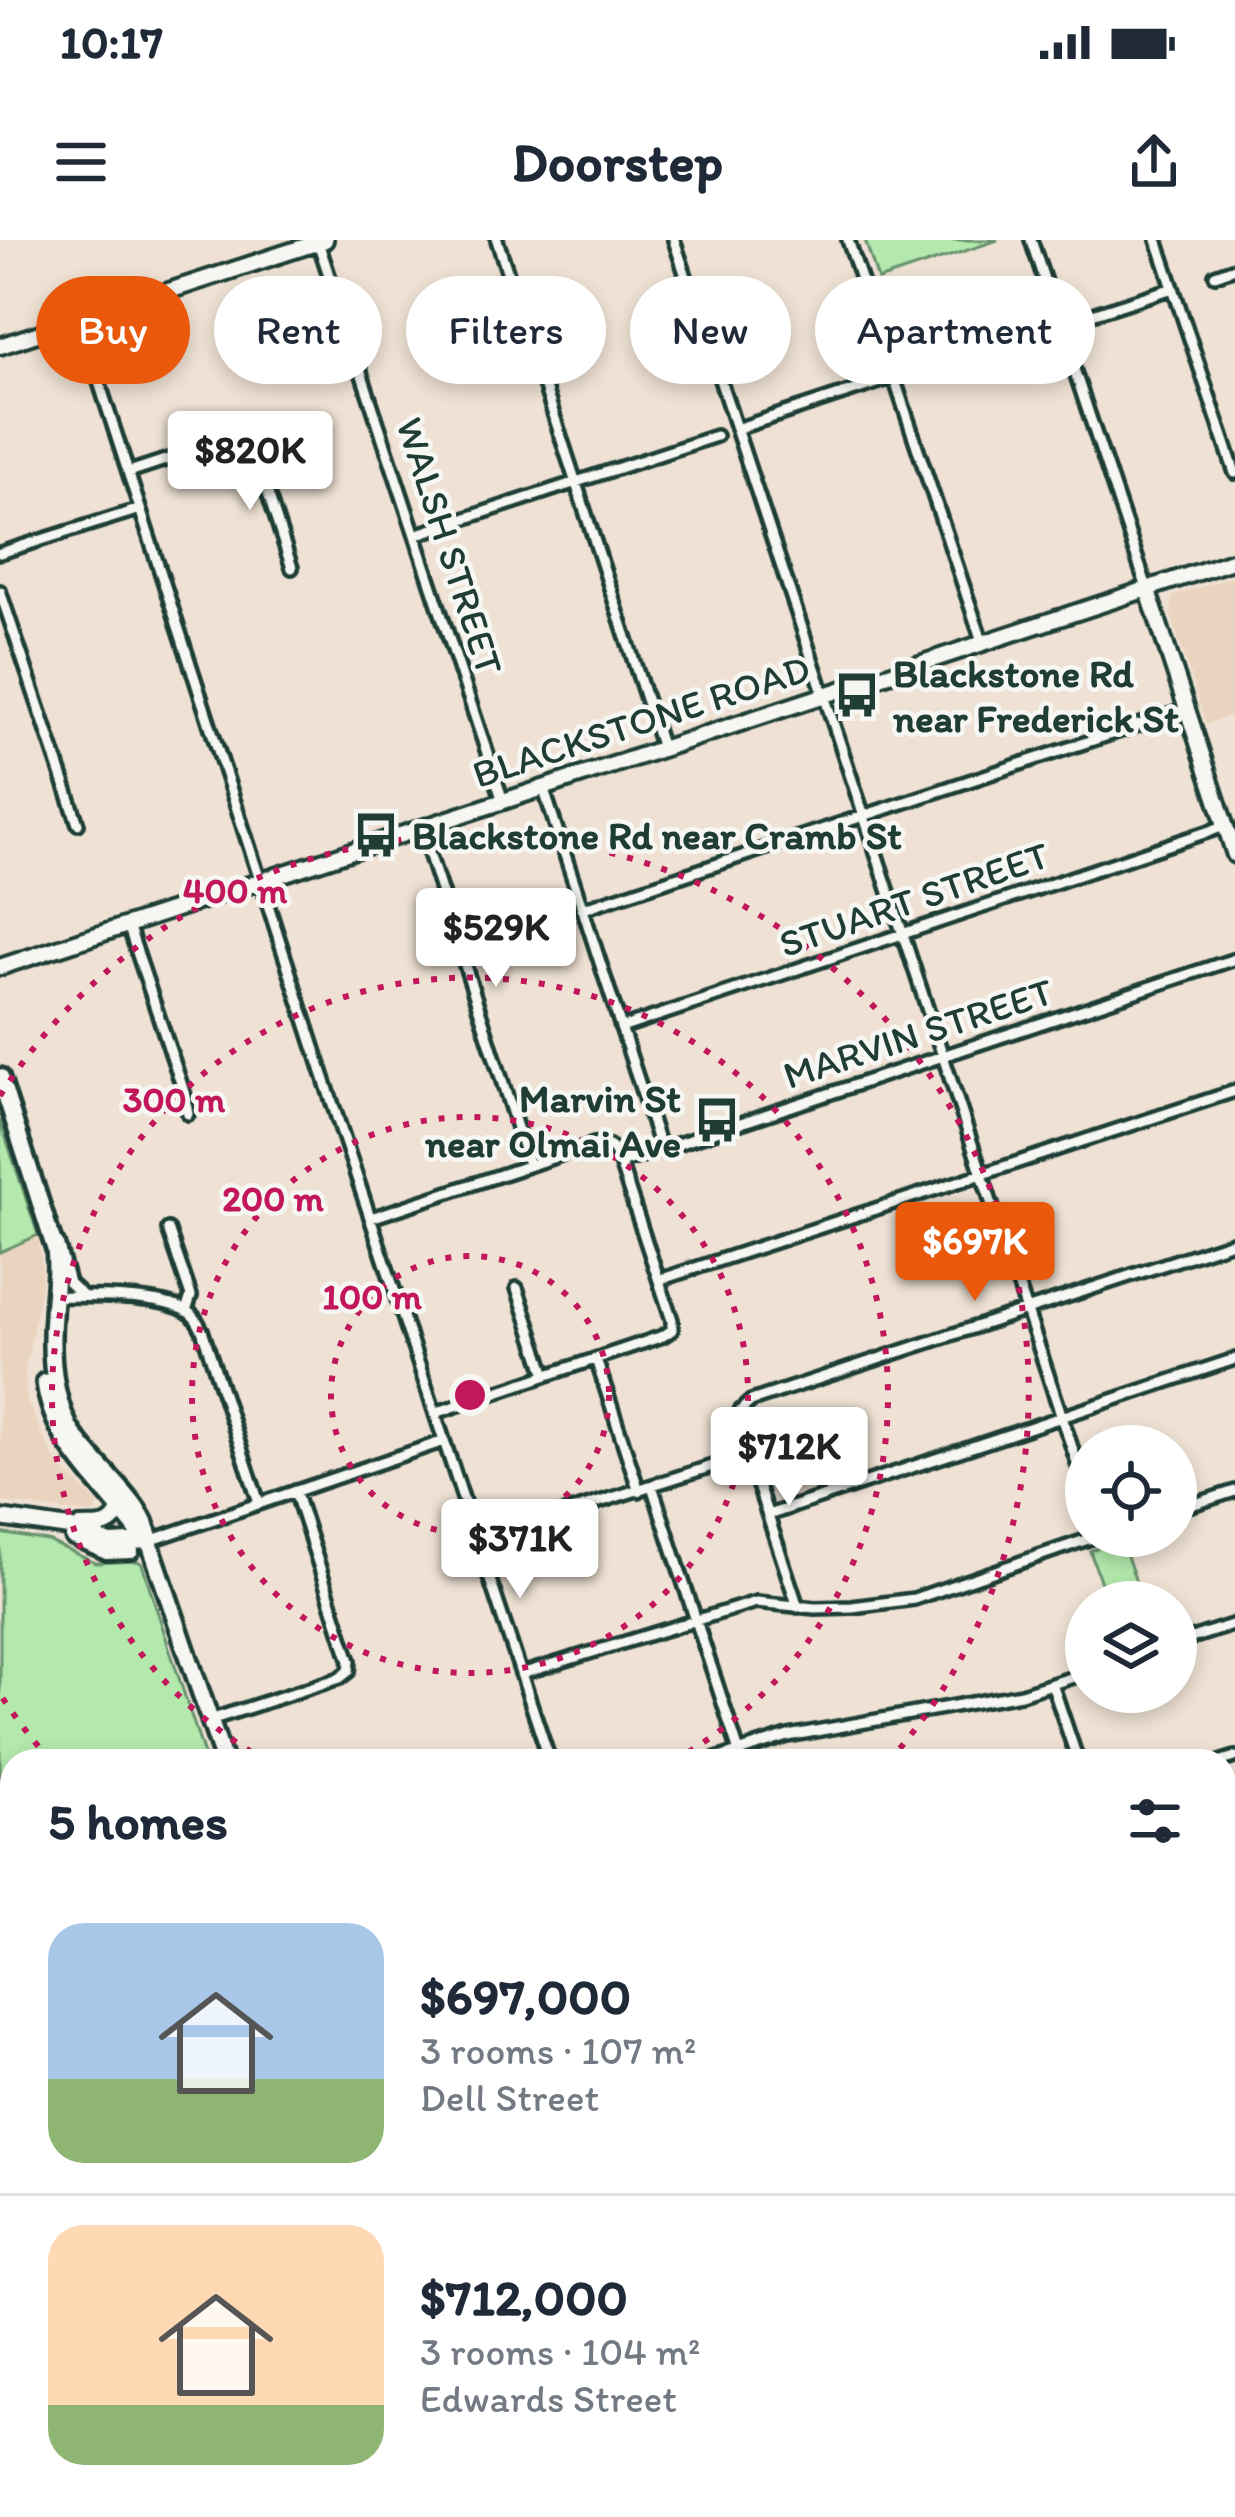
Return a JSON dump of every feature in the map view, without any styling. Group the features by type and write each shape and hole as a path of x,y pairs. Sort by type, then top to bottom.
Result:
{"main road":[{"path":"190,280 276,249 321,241"},
{"path":"0,346 36,334"},
{"name":"BLACKSTONE ROAD","path":"0,967 1235,560"},
{"path":"1147,588 1235,855"},
{"path":"0,1077 57,1265 44,1370 52,1417 73,1454 149,1541"},
{"path":"52,1314 54,1374 63,1414 80,1444 149,1529 149,1541 220,1749"},
{"path":"68,1528 105,1526 116,1516 117,1504"},
{"path":"0,1518 68,1528 111,1543 149,1541"},
{"path":"41,1523 111,1552 134,1550 149,1541"}],"street":[{"path":"497,240 662,748"},
{"path":"674,240 1065,1426"},
{"path":"848,240 860,276"},
{"path":"1031,240 1147,588"},
{"path":"1157,240 1235,472"},
{"name":"WALSH STREET","path":"321,241 503,801"},
{"path":"1215,274 1235,268"},
{"path":"1095,313 1173,288"},
{"path":"100,384 545,1749"},
{"path":"736,429 873,384"},
{"path":"896,384 983,644"},
{"path":"129,472 247,436 292,568"},
{"path":"415,536 716,436"},
{"path":"0,553 140,509"},
{"path":"0,591 78,824"},
{"path":"582,908 1187,709"},
{"path":"543,788 661,1150"},
{"name":"STUART STREET","path":"621,1028 1226,826"},
{"path":"421,828 529,1166"},
{"path":"128,924 188,1114"},
{"name":"MARVIN STREET","path":"620,1163 1235,959"},
{"path":"658,1280 1235,1091"},
{"path":"371,1218 601,1144 615,1150 672,1320 672,1330 663,1336 435,1413"},
{"path":"168,1229 191,1296 186,1311"},
{"path":"51,1234 62,1250 70,1284 86,1297"},
{"path":"798,1607 737,1422 740,1411 752,1401 1235,1241"},
{"path":"518,1288 546,1375"},
{"path":"55,1296 140,1299 186,1311 197,1320 259,1504"},
{"path":"596,1359 639,1490"},
{"path":"768,1515 1235,1359"},
{"path":"149,1541 444,1441"},
{"path":"477,1541 747,1455"},
{"path":"652,1486 739,1749"},
{"path":"210,1720 340,1678 349,1671 350,1661 295,1491"},
{"path":"1197,1503 1235,1491"},
{"path":"521,1674 756,1602 852,1607 914,1599 1065,1547"},
{"path":"1197,1636 1235,1624"},
{"path":"757,1749 788,1736 1021,1694 1065,1680"},
{"path":"1052,1684 1074,1749"}],"shaded area":[{"path":"1235,576 1235,714 1206,724 1171,616 1172,596"},
{"path":"38,1235 41,1284 25,1372 27,1402 53,1456 98,1503 97,1511 90,1514 0,1502 0,1252"}],"green space":[{"path":"865,240 998,240 890,276 877,276"},
{"path":"0,1120 38,1235 0,1252"},
{"path":"0,1533 48,1541 96,1563 142,1564 202,1749 0,1749"},
{"path":"1092,1557 1127,1557 1136,1581 1100,1581"}],"place":[{"name":"Blackstone Rd near Frederick St","path":"857,695"},
{"name":"Blackstone Rd near Cramb St","path":"376,835"},
{"name":"Marvin St near Olmai Ave","path":"717,1120"}]}
